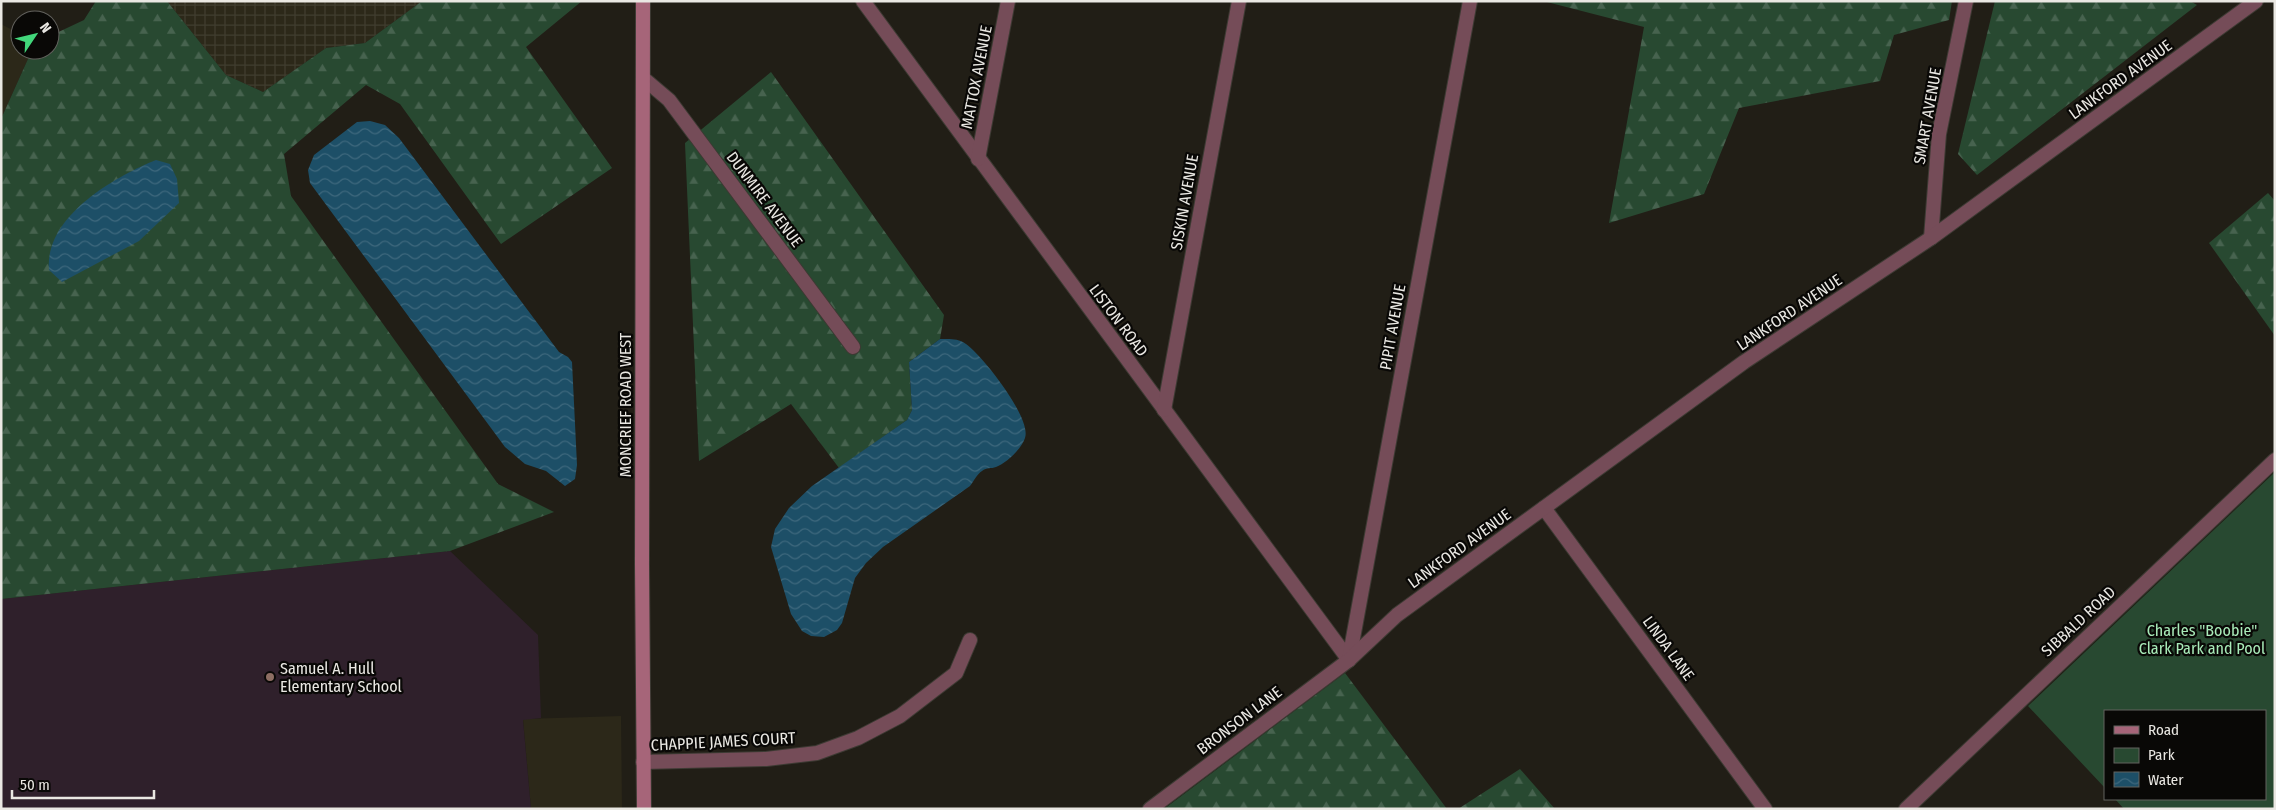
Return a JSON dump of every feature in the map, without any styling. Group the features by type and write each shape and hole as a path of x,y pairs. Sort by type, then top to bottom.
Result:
{"main road":[{"name":"MONCRIEF ROAD WEST","path":"643,1 644,809"}],"street":[{"name":"MATTOX AVENUE","path":"978,159 1008,1"},
{"name":"SISKIN AVENUE","path":"1164,410 1239,1"},
{"name":"PIPIT AVENUE","path":"1349,660 1470,1"},
{"name":"SMART AVENUE","path":"1932,238 1938,134 1966,1"},
{"name":"LANKFORD AVENUE","path":"1349,660 1397,615 1744,362 1932,238 2256,1"},
{"name":"LISTON ROAD","path":"868,5 978,159 1349,660"},
{"name":"DUNMIRE AVENUE","path":"643,78 669,100 854,346"},
{"name":"SIBBALD ROAD","path":"1906,809 2275,460"},
{"name":"LINDA LANE","path":"1544,508 1765,809"},
{"name":"CHAPPIE JAMES COURT","path":"643,762 766,759 817,753 858,738 900,716 956,673 970,640"},
{"name":"BRONSON LANE","path":"1150,809 1349,660"}],"shaded area":[{"path":"167,1 422,1 365,43 326,48 263,92 226,75"},
{"path":"1,24 10,29 10,60 28,60 1,119"},
{"name":"Samuel A. Hull Elementary School","path":"450,551 538,635 541,718 523,720 531,809 1,809 1,599"},
{"path":"621,716 622,809 531,809 523,719"}],"green space":[{"path":"96,1 167,1 226,75 263,92 326,48 365,43 422,1 582,1 526,47 612,168 501,244 400,104 366,85 284,154 291,196 498,484 554,512 450,551 1,599 1,119 28,60 60,60 60,31 84,20"},
{"path":"1543,1 1952,1 1949,20 1894,35 1880,81 1739,108 1704,194 1609,223 1644,27"},
{"path":"1995,1 2190,1 2197,5 1977,175 1958,154"},
{"path":"771,72 944,315 940,339 909,362 912,410 907,420 839,468 791,404 699,461 685,143"},
{"path":"2268,193 2275,201 2275,336 2209,243"},
{"name":"Charles \"Boobie\" Clark Park and Pool","path":"2275,472 2275,809 2124,809 2116,800 2266,800 2266,710 2104,710 2104,787 2028,706"},
{"path":"1345,673 1447,809 1164,809"},
{"path":"1520,769 1555,809 1458,809"}],"water":[{"path":"370,121 385,125 399,138 559,352 568,357 572,362 577,465 575,479 565,486 546,471 525,464 505,447 310,183 308,170 314,155 357,122"},
{"path":"156,160 170,164 177,179 179,203 139,241 62,282 49,270 50,251 58,233 70,216 102,188 139,167"},
{"path":"940,339 963,342 994,373 1014,402 1021,416 1025,429 1025,438 1017,451 1009,459 996,467 982,471 970,486 883,547 866,563 855,578 842,623 837,630 824,637 811,636 802,631 791,614 771,547 775,529 789,508 812,486 907,420 912,410 909,362"}],"place":[{"name":"Samuel A. Hull Elementary School","path":"270,677"}]}
